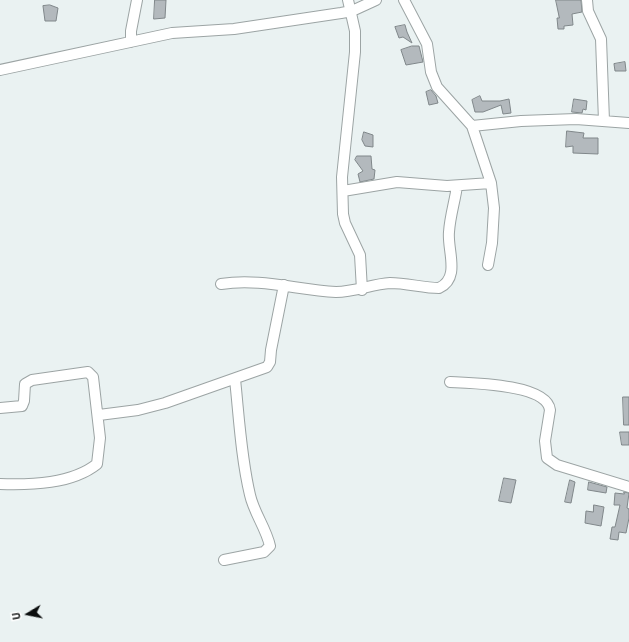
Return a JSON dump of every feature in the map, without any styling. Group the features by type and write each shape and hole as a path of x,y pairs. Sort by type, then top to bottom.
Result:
{"street":[{"path":"131,42 131,31 138,0"},
{"path":"348,0 352,11 355,52 344,149 343,191 345,223 360,255 362,290"},
{"path":"0,70 172,33 234,29 352,11 376,0"},
{"path":"404,0 427,44 431,72 437,87 472,126 491,183 494,208 492,243 488,265"},
{"path":"587,0 588,11 601,40 604,121"},
{"path":"472,126 521,120 576,119 629,123"},
{"path":"343,191 397,182 457,186 491,183"},
{"path":"221,284 239,281 332,291 362,290 390,283 439,288 448,281 452,270 448,232 457,186"},
{"path":"99,415 138,410 165,403 262,370 270,362 284,285"},
{"path":"0,408 22,406 24,401 25,384 28,381 69,376 85,372 92,374 93,377 99,415 99,456 97,464 91,469 68,478 37,483 0,484"},
{"path":"224,560 264,552 270,546 254,509 245,471 235,379"},
{"path":"450,382 477,382 519,389 543,399 549,406 550,410 545,441 547,458 556,465 629,486"}],"building":[{"path":"155,0 166,0 165,18 154,19"},
{"path":"556,0 581,0 582,12 572,14 573,25 564,26 564,29 558,29 557,18 559,18"},
{"path":"50,5 58,8 56,21 45,21 43,6"},
{"path":"405,25 412,43 403,37 399,38 395,27"},
{"path":"412,46 419,46 423,62 406,65 401,50"},
{"path":"625,62 626,71 615,71 614,64"},
{"path":"431,90 436,96 438,103 429,105 426,92"},
{"path":"480,96 482,101 500,101 509,99 511,113 503,114 501,105 483,112 475,112 472,100"},
{"path":"574,99 587,101 586,110 583,109 582,113 572,112"},
{"path":"567,131 584,133 583,138 598,138 598,154 573,153 573,146 566,147"},
{"path":"364,132 373,135 373,147 365,146 362,140"},
{"path":"357,156 371,156 372,169 375,170 374,179 360,182 358,174 363,171 355,160"},
{"path":"623,397 629,397 629,425 624,425"},
{"path":"620,432 629,432 629,445 622,445"},
{"path":"504,478 516,480 511,503 499,501"},
{"path":"570,480 575,482 571,503 565,502"},
{"path":"589,482 607,487 606,493 588,490"},
{"path":"624,492 629,493 627,508 629,509 629,518 626,533 619,532 618,540 610,539 612,527 615,527 620,505 614,505 615,493 624,494"},
{"path":"594,505 604,507 601,526 585,523 586,511 593,512"}]}
